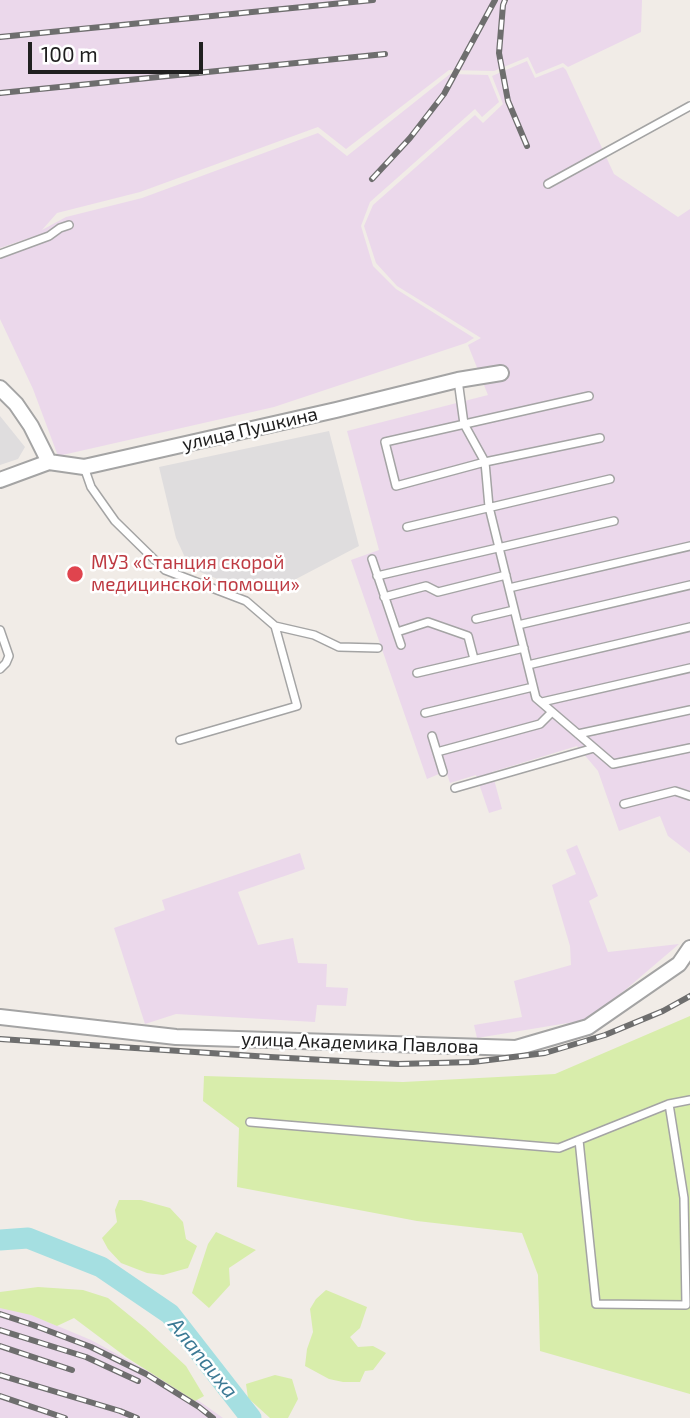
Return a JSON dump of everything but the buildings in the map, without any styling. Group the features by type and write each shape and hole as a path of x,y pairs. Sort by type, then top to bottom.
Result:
{"street":[{"name":"улица Пушкина","path":"0,480 49,462 84,467 458,380 501,373"},
{"path":"0,388 16,404 31,426 49,462"},
{"name":"улица Академика Павлова","path":"0,1017 176,1037 516,1048 588,1027 679,964 690,948"}],"lane":[{"path":"548,184 690,106"},
{"path":"0,254 49,236 69,225"},
{"path":"458,380 464,424 485,462 489,507 536,698 613,764 690,748"},
{"path":"589,396 385,442 396,486 485,462 600,438"},
{"path":"84,467 91,487 115,521 165,570 246,601 275,626 314,635 339,647 378,648"},
{"path":"407,527 610,479"},
{"path":"377,576 614,521"},
{"path":"509,588 690,546"},
{"path":"372,559 401,645"},
{"path":"384,597 426,586 438,592 506,575"},
{"path":"518,625 690,584"},
{"path":"476,619 514,610"},
{"path":"397,632 428,622 468,636 474,659"},
{"path":"180,740 297,706 275,626"},
{"path":"528,665 690,627"},
{"path":"0,630 9,656 0,669"},
{"path":"417,673 524,648"},
{"path":"541,702 690,668"},
{"path":"425,713 533,687"},
{"path":"578,734 690,710"},
{"path":"437,752 540,724 552,712"},
{"path":"432,736 443,772"},
{"path":"455,788 594,748"},
{"path":"624,804 675,791 690,796"},
{"path":"250,1122 559,1148 669,1104 690,1100"},
{"path":"579,1140 596,1304 686,1305 684,1198 669,1104"}],"shaded area":[{"path":"0,0 642,0 641,32 568,67 563,63 536,74 528,57 494,71 449,70 346,149 318,127 140,192 57,213 42,230 66,217 142,198 318,133 347,156 450,74 488,75 499,102 482,117 475,109 370,202 361,226 373,266 396,289 474,338 466,343 274,407 58,456 33,389 0,319 0,257 35,236 0,248"},
{"path":"527,61 535,78 563,67 566,70 614,174 678,217 690,209 690,853 668,836 660,816 619,831 598,771 577,746 492,772 502,809 489,813 476,775 450,783 446,771 427,779 351,560 379,550 347,431 488,395 468,345 481,338 397,286 376,263 364,226 373,205 475,115 483,123 503,104 492,76"},
{"path":"0,416 25,447 18,459 0,465"},
{"path":"329,431 359,546 277,589 238,587 190,568 176,538 159,467"},
{"path":"577,845 598,896 589,901 608,952 679,944 597,1014 580,1021 477,1038 474,1025 522,1017 514,981 571,965 570,946 552,885 576,874 566,850"},
{"path":"300,853 305,869 238,892 258,945 293,938 298,963 327,964 326,987 348,988 346,1006 317,1005 315,1022 176,1014 145,1024 114,928 165,910 162,900"},
{"path":"0,1306 17,1309 91,1340 185,1391 223,1418 0,1418"}],"green space":[{"path":"690,1016 690,1394 540,1351 538,1275 522,1233 417,1221 237,1187 239,1128 203,1101 204,1076 403,1082 555,1074"},
{"path":"119,1200 141,1200 170,1208 183,1222 186,1239 197,1246 188,1268 163,1275 147,1273 121,1263 102,1238 117,1222 115,1210"},
{"path":"216,1232 256,1250 229,1268 230,1285 209,1308 192,1293 208,1244"},
{"path":"38,1287 83,1290 108,1298 186,1366 204,1396 195,1401 126,1357 74,1318 57,1326 31,1315 0,1308 0,1292"},
{"path":"326,1290 367,1307 360,1328 350,1337 358,1347 373,1346 386,1353 373,1370 365,1371 360,1382 329,1379 305,1366 313,1332 310,1309"},
{"path":"275,1375 292,1379 298,1399 288,1418 270,1418 248,1398 246,1384"}],"waterway":[{"name":"Алапаиха","path":"0,1240 28,1238 101,1267 170,1314 251,1418"}],"railway":[{"path":"0,37 373,0"},
{"path":"372,179 410,138 444,94 495,0"},
{"path":"505,0 499,53 508,101 527,146"},
{"path":"0,93 385,54"},
{"path":"0,1039 398,1064 473,1062 545,1053 605,1035 663,1011 690,996"},
{"path":"0,1314 91,1347 146,1374 213,1418"},
{"path":"0,1330 86,1357 138,1381"},
{"path":"0,1346 72,1370"},
{"path":"0,1375 137,1418"},
{"path":"0,1396 65,1418"}],"place":[{"name":"МУЗ «Станция скорой медицинской помощи»","path":"75,574"}]}
